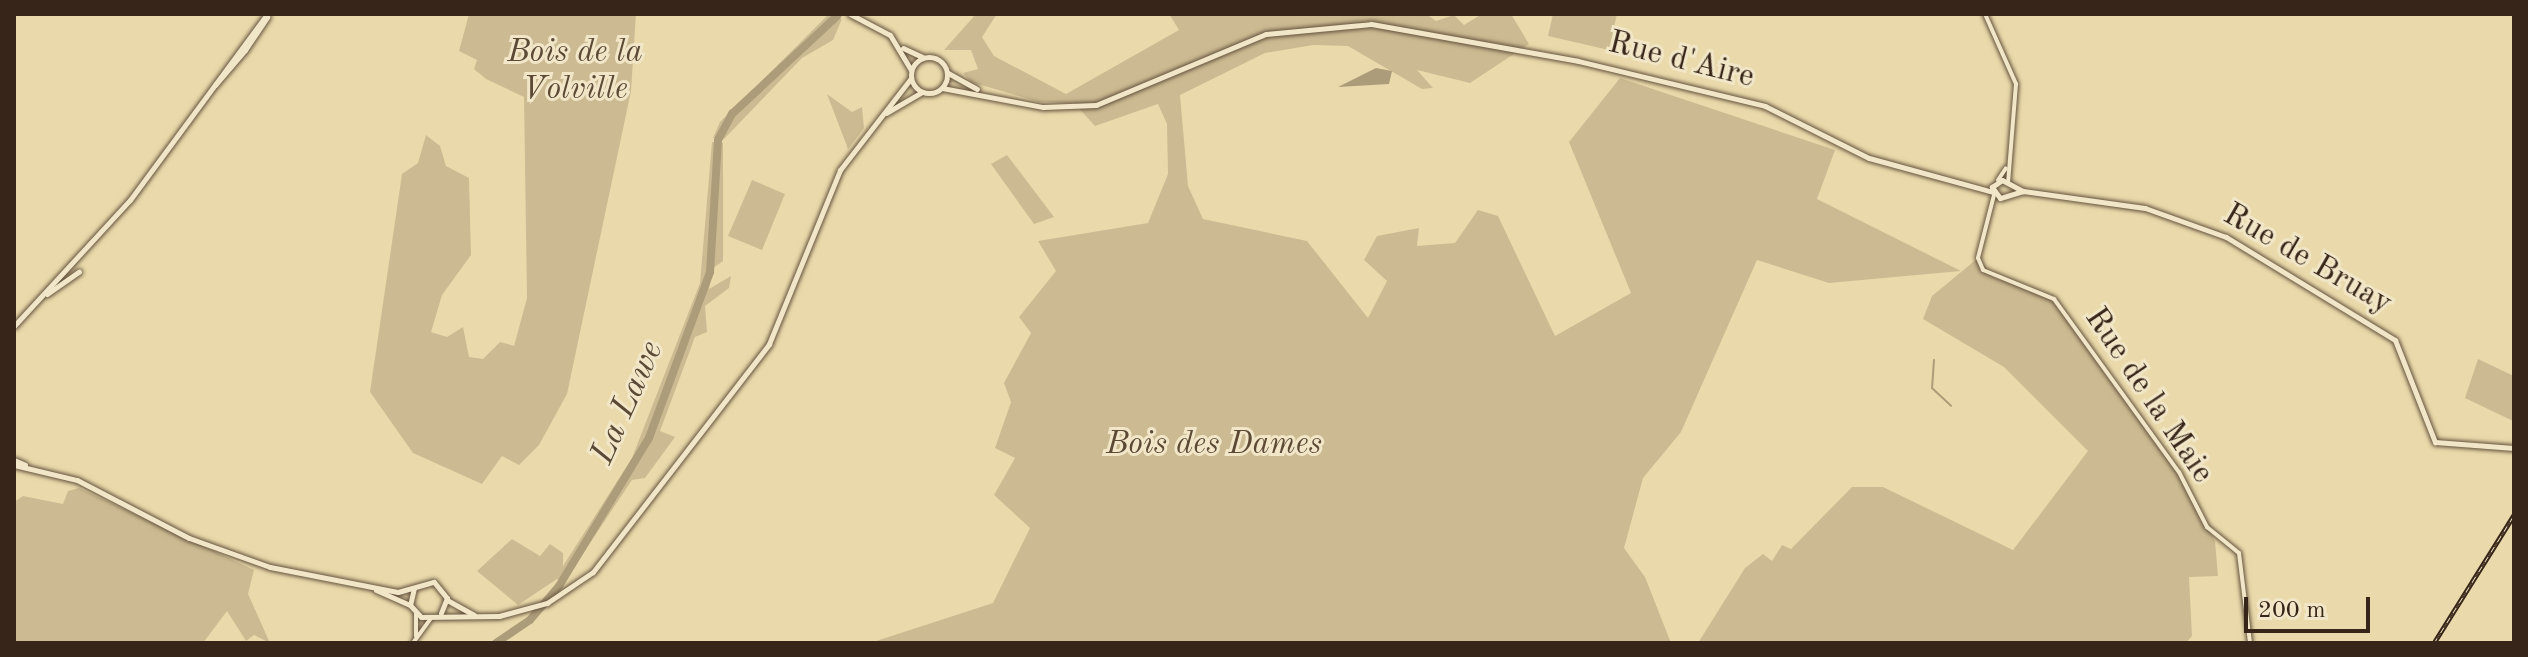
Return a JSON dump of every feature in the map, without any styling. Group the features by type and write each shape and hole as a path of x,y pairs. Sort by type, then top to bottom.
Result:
{"main road":[{"path":"14,326 128,203 268,14"},
{"path":"850,14 902,48 940,61 947,73 942,88 922,92 882,115"},
{"name":"Rue d'Aire","path":"942,88 981,92 1043,107 1096,105 1237,42 1296,28 1371,24 1613,69 1765,106 1869,158 1979,184"},
{"path":"14,462 77,480 213,548 371,589 410,605 416,613 431,618 440,614 475,615 529,610 565,593 608,556 769,344 795,294 828,192 911,78 902,48"},
{"path":"911,70 924,58"},
{"name":"Rue d'Aire","path":"947,73 981,92"},
{"path":"911,78 922,92"},
{"path":"1993,193 1996,182"},
{"path":"1979,184 2009,184 2023,191"},
{"path":"1979,184 1993,193 2007,196 2023,191"},
{"path":"2007,196 2009,184"},
{"name":"Rue de Bruay","path":"2023,191 2145,208 2250,250 2395,340 2435,442 2451,449 2495,445 2514,448"},
{"path":"46,294 79,272"},
{"path":"371,589 414,588 434,582 447,600 475,615"},
{"path":"410,605 414,588"},
{"path":"440,614 447,600"}],"street":[{"path":"1985,14 2016,84 2007,165 2009,184"},
{"path":"1996,182 2007,165"},
{"path":"1993,193 1993,210"},
{"path":"1993,210 2007,196"},
{"name":"Rue de la Maie","path":"1993,210 1978,258 1983,270 2054,299 2179,472 2207,527 2239,553 2250,643"},
{"path":"414,640 416,613"},
{"path":"414,640 431,618"}],"green space":[{"name":"Bois de la Volville","path":"469,14 636,14 631,91 567,394 539,445 519,465 502,456 482,484 413,453 370,392 402,174 418,163 426,135 440,146 446,166 469,178 471,255 442,295 431,332 447,337 463,327 469,357 483,359 500,342 514,346 527,298 524,97 486,79 474,69 477,60 459,51"},
{"path":"829,14 842,19 833,40 802,58 724,139 713,138 720,122"},
{"name":"Bois des Dames","path":"976,14 997,14 982,37 994,56 1066,94 1179,30 1169,14 1426,14 1436,21 1454,15 1464,25 1482,14 1511,14 1529,44 1470,83 1417,70 1433,88 1422,89 1348,46 1313,45 1265,53 1180,95 1188,186 1203,219 1307,241 1368,318 1387,281 1364,260 1377,236 1419,228 1417,246 1455,243 1478,210 1498,216 1555,336 1631,293 1569,142 1620,78 1835,150 1817,199 1961,271 1829,283 1757,260 1681,432 1643,478 1624,548 1645,577 1671,643 870,643 993,603 1030,528 994,495 1015,458 995,448 1011,402 1004,383 1031,333 1019,317 1056,271 1038,241 1148,223 1168,174 1167,124 1158,104 1095,126 1074,103 1039,102 971,82 963,73 978,69 971,50 944,50"},
{"path":"1553,14 1617,14 1609,50 1548,36"},
{"path":"827,94 852,112 862,107 864,128 848,149"},
{"path":"712,142 723,143 723,261 712,269 709,289 731,276 729,288 705,306 707,332 695,337 660,431 675,437 645,478 632,480 564,582 557,579 518,605 477,571 512,539 540,556 550,544 563,553 563,566 632,458 700,283"},
{"path":"1007,155 1054,217 1034,224 991,164"},
{"path":"752,180 785,194 762,250 728,236"},
{"path":"1978,258 1993,277 2054,299 2179,472 2215,541 2218,576 2189,577 2192,636 2186,643 1698,643 1745,568 1763,554 1772,561 1782,545 1791,549 1852,487 1883,487 2013,550 2088,451 2004,367 1923,319 1932,296"},
{"path":"2478,359 2514,376 2513,421 2465,398"},
{"path":"79,488 254,570 248,594 270,643 254,635 246,641 227,611 203,643 14,643 14,502 23,496 63,504 68,491"}],"shaded area":[{"path":"1376,68 1392,71 1389,84 1338,87"}],"waterway":[{"name":"La Lawe","path":"718,140 732,114 837,16"},
{"name":"La Lawe","path":"496,643 530,620 559,586 649,438 710,272 718,143"},
{"path":"1934,360 1932,388 1951,406"}],"railway":[{"path":"2434,643 2514,515"}]}
